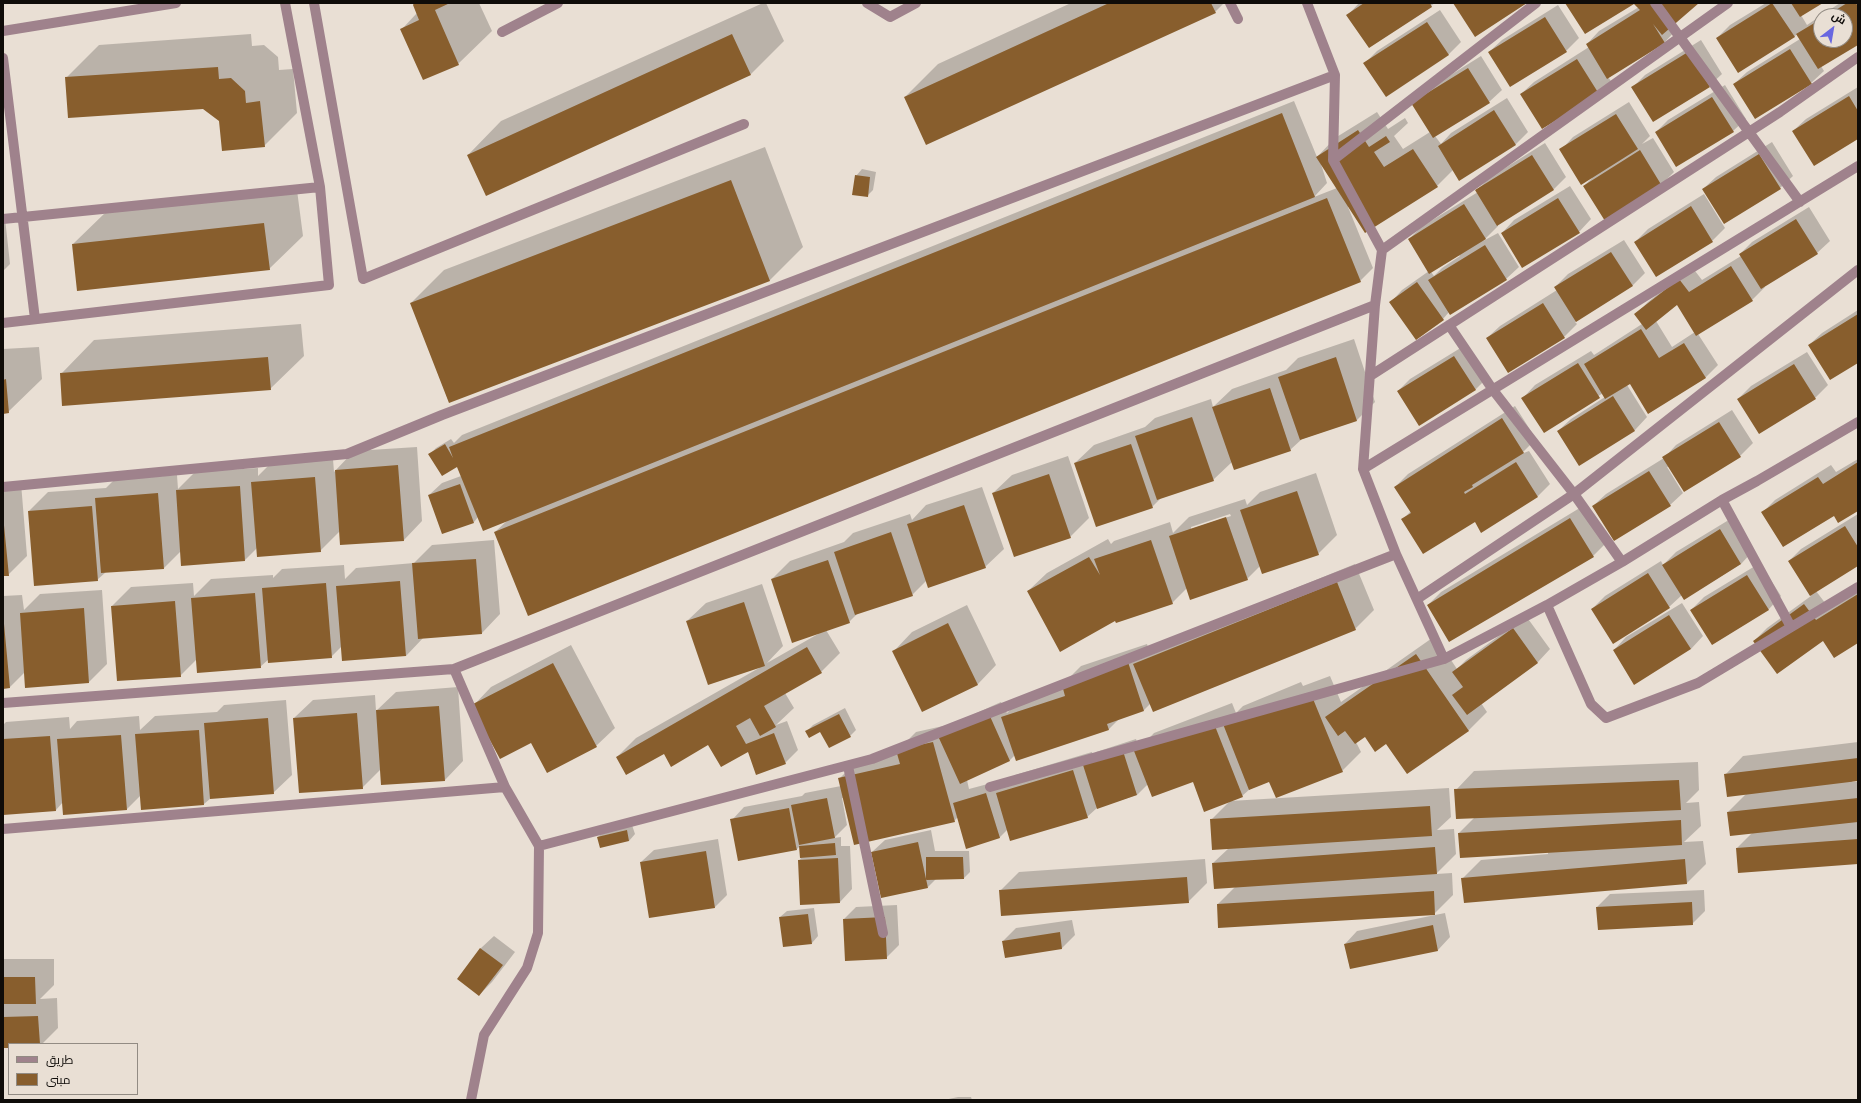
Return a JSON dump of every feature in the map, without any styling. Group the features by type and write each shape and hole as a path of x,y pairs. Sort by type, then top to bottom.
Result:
{"street":[{"path":"3,31 176,3"},
{"path":"3,323 329,285 320,187 285,3"},
{"path":"314,3 363,279 744,124"},
{"path":"502,32 558,3"},
{"path":"867,3 890,17 916,3"},
{"path":"1230,3 1238,19"},
{"path":"1333,160 1536,3"},
{"path":"1655,3 1800,202"},
{"path":"1382,250 1728,3"},
{"path":"1309,4 1335,75 1333,160 1382,250 1375,304 1363,469 1396,554 1444,659"},
{"path":"1370,376 1750,132 1858,57"},
{"path":"3,58 35,319"},
{"path":"3,487 347,454 450,413 1335,75"},
{"path":"1363,469 1858,166"},
{"path":"3,220 320,187"},
{"path":"1417,599 1574,494 1858,270"},
{"path":"3,703 454,669 1375,304"},
{"path":"1450,325 1493,390 1574,494 1622,562"},
{"path":"990,787 1444,659 1547,605 1622,562 1722,500 1757,482 1858,422"},
{"path":"1722,500 1791,627"},
{"path":"539,846 848,766 880,756 1396,554"},
{"path":"1547,605 1591,704 1606,718 1698,683 1858,587"},
{"path":"454,669 505,786 539,846 538,933 527,968 484,1036 471,1100"},
{"path":"848,766 883,933"},
{"path":"3,829 505,786"}],"building":[{"path":"414,3 450,3 435,10 459,65 423,80 400,29 419,20 413,5"},
{"path":"1109,3 1211,3 1216,13 926,145 904,97"},
{"path":"1364,3 1430,3 1432,7 1369,48 1346,15"},
{"path":"1453,3 1527,3 1475,37"},
{"path":"1565,3 1699,3 1662,35 1653,24 1665,43 1607,79 1586,44 1640,10 1634,4 1585,34"},
{"path":"1772,3 1795,37 1738,73 1716,38"},
{"path":"1791,3 1823,3 1813,8 1800,17"},
{"path":"1847,3 1856,3 1858,7 1858,45 1853,48 1853,8 1839,8"},
{"path":"1545,17 1567,52 1510,87 1488,52"},
{"path":"1427,22 1449,55 1386,97 1363,63"},
{"path":"1813,24 1813,48 1853,48 1818,69 1796,34"},
{"path":"732,34 751,75 486,196 467,155"},
{"path":"1790,49 1812,84 1755,119 1733,84"},
{"path":"1688,52 1710,87 1653,122 1631,87"},
{"path":"1577,59 1599,94 1542,129 1520,94"},
{"path":"218,67 219,79 231,78 245,91 246,103 260,101 265,147 222,151 219,121 203,109 68,118 65,77"},
{"path":"1468,68 1490,103 1433,138 1411,103"},
{"path":"1849,96 1858,111 1858,139 1814,166 1792,131"},
{"path":"1712,97 1734,132 1676,167 1655,132"},
{"path":"1494,110 1516,145 1459,181 1438,146"},
{"path":"1282,113 1315,197 483,531 457,467 442,476 428,454 445,444 453,458 449,447"},
{"path":"1616,114 1638,149 1581,185 1559,149"},
{"path":"1358,130 1369,147 1386,136 1390,142 1374,152 1384,167 1413,149 1438,187 1365,233 1316,157"},
{"path":"1640,150 1662,186 1605,221 1583,186"},
{"path":"1759,154 1781,189 1724,224 1702,189"},
{"path":"1532,155 1554,190 1497,226 1475,190"},
{"path":"855,175 870,177 868,197 852,195"},
{"path":"731,180 770,281 449,403 410,303"},
{"path":"1327,198 1361,282 528,616 494,532"},
{"path":"1558,198 1580,233 1522,268 1501,233"},
{"path":"1464,204 1486,239 1429,274 1408,239"},
{"path":"1691,206 1713,242 1656,277 1634,242"},
{"path":"1796,219 1818,254 1761,289 1739,254"},
{"path":"264,223 270,270 77,291 72,244"},
{"path":"1485,245 1507,280 1450,315 1428,280"},
{"path":"1611,252 1633,286 1576,322 1554,287"},
{"path":"1731,266 1753,301 1696,336 1677,305 1646,330 1634,314 1679,279 1689,292"},
{"path":"1417,282 1444,320 1416,340 1389,302"},
{"path":"1543,303 1565,338 1508,373 1486,338"},
{"path":"1858,314 1858,363 1830,380 1808,345"},
{"path":"1641,329 1659,358 1684,343 1706,378 1648,414 1630,384 1605,399 1584,364"},
{"path":"1454,356 1476,390 1419,426 1397,391"},
{"path":"268,357 271,390 62,406 60,373"},
{"path":"1336,357 1357,421 1300,440 1278,377"},
{"path":"1578,363 1600,398 1544,433 1521,398"},
{"path":"1794,364 1816,399 1759,434 1737,399"},
{"path":"6,379 9,413 3,414 3,380"},
{"path":"1270,388 1291,451 1234,470 1212,407"},
{"path":"1613,396 1635,431 1579,466 1557,431"},
{"path":"1192,417 1214,481 1157,500 1135,436"},
{"path":"1502,418 1524,453 1472,485 1473,487 1464,492 1465,494 1516,462 1538,497 1481,533 1475,522 1423,554 1401,519 1411,513 1394,487"},
{"path":"1719,422 1741,457 1684,492 1662,457"},
{"path":"1131,444 1153,508 1096,527 1074,463"},
{"path":"1858,462 1858,511 1838,523 1834,516 1783,547 1761,512 1818,477 1823,484"},
{"path":"398,465 404,541 340,545 335,470"},
{"path":"1649,471 1671,506 1614,541 1592,506"},
{"path":"1049,474 1071,538 1014,557 992,493"},
{"path":"315,477 321,552 257,557 251,482"},
{"path":"460,484 474,523 442,534 428,495"},
{"path":"240,486 245,561 181,566 176,490"},
{"path":"1297,491 1319,555 1262,574 1240,510"},
{"path":"158,493 164,569 101,573 95,498"},
{"path":"964,505 986,568 928,588 907,524"},
{"path":"92,506 98,581 34,586 28,511"},
{"path":"3,515 9,576 3,576"},
{"path":"1226,517 1248,580 1190,600 1169,536"},
{"path":"1570,518 1594,557 1449,642 1427,605"},
{"path":"1845,526 1858,547 1858,566 1810,596 1788,561"},
{"path":"1720,529 1741,564 1684,600 1662,565"},
{"path":"891,532 913,596 855,615 834,552"},
{"path":"1151,540 1173,604 1116,623 1115,621 1060,652 1027,591 1089,557 1100,575 1094,559"},
{"path":"476,559 482,634 418,639 412,563"},
{"path":"828,560 850,623 792,643 771,579"},
{"path":"1648,573 1670,608 1613,644 1591,609"},
{"path":"1747,575 1769,610 1712,645 1690,610"},
{"path":"400,581 406,656 342,661 336,586"},
{"path":"1337,582 1356,630 1153,712 1133,664"},
{"path":"326,583 332,658 268,663 262,588"},
{"path":"255,593 261,668 197,673 191,598"},
{"path":"1858,594 1858,643 1834,658 1823,641 1777,674 1753,641 1804,604 1816,620"},
{"path":"175,601 181,677 117,681 111,606"},
{"path":"744,602 765,666 708,685 686,621"},
{"path":"84,608 89,683 25,688 20,613"},
{"path":"3,613 10,688 3,689"},
{"path":"1669,615 1691,649 1634,685 1613,650"},
{"path":"948,623 978,685 922,712 892,651"},
{"path":"1513,628 1538,663 1467,715 1452,695 1463,687 1452,672"},
{"path":"807,647 822,673 764,706 776,727 760,736 750,718 736,726 746,744 774,733 786,764 756,775 748,752 721,767 708,745 671,767 664,754 626,775 616,757"},
{"path":"1416,654 1469,731 1407,774 1386,744 1375,752 1365,737 1355,744 1345,731 1338,736 1325,717"},
{"path":"1128,662 1144,711 1107,724 1109,730 1016,761 1001,717 1065,696 1062,685"},
{"path":"553,663 597,747 547,773 531,743 500,759 471,705"},
{"path":"1311,694 1343,772 1276,798 1269,782 1249,790 1223,724"},
{"path":"439,706 445,781 381,785 376,710"},
{"path":"357,713 363,789 299,793 293,718"},
{"path":"839,714 851,737 829,748 820,732 809,738 805,731"},
{"path":"989,714 1010,761 960,784 938,736"},
{"path":"268,718 274,794 210,799 204,723"},
{"path":"1213,721 1243,797 1204,812 1193,782 1152,797 1134,751"},
{"path":"199,730 204,805 141,810 135,734"},
{"path":"121,735 127,810 63,815 57,739"},
{"path":"50,736 56,811 3,815 3,739"},
{"path":"933,742 955,822 854,845 838,778 900,764 896,750"},
{"path":"1123,751 1137,795 1097,809 1083,765"},
{"path":"1858,758 1858,781 1727,797 1724,774"},
{"path":"1073,770 1088,818 1010,841 996,793"},
{"path":"1679,780 1681,810 1456,819 1454,789"},
{"path":"986,793 1000,838 966,849 953,803"},
{"path":"827,798 835,838 799,845 791,805"},
{"path":"1858,798 1858,822 1730,836 1727,812"},
{"path":"1430,806 1432,836 1212,850 1210,819"},
{"path":"789,808 797,850 738,861 730,819"},
{"path":"1681,820 1682,845 1460,858 1458,833"},
{"path":"627,830 629,841 600,848 597,837"},
{"path":"1858,839 1858,864 1738,873 1736,848"},
{"path":"918,842 928,888 881,898 871,852"},
{"path":"835,843 836,855 800,858 799,846"},
{"path":"1435,847 1437,874 1214,889 1212,863"},
{"path":"706,851 715,908 649,918 640,862"},
{"path":"926,857 963,857 964,879 926,880"},
{"path":"838,858 840,903 800,905 798,860"},
{"path":"1685,859 1687,884 1464,903 1461,878"},
{"path":"1187,877 1189,903 1001,916 999,890"},
{"path":"1434,891 1435,915 1218,928 1217,904"},
{"path":"1692,902 1693,925 1598,930 1596,907"},
{"path":"808,914 812,944 783,947 779,917"},
{"path":"885,917 887,959 845,961 843,919"},
{"path":"1433,925 1438,951 1350,969 1344,944"},
{"path":"1060,932 1062,949 1005,958 1002,941"},
{"path":"480,948 503,965 479,996 457,979"},
{"path":"3,977 35,977 36,1004 3,1004"},
{"path":"38,1016 40,1043 8,1043 8,1048 3,1048 3,1017"}]}
